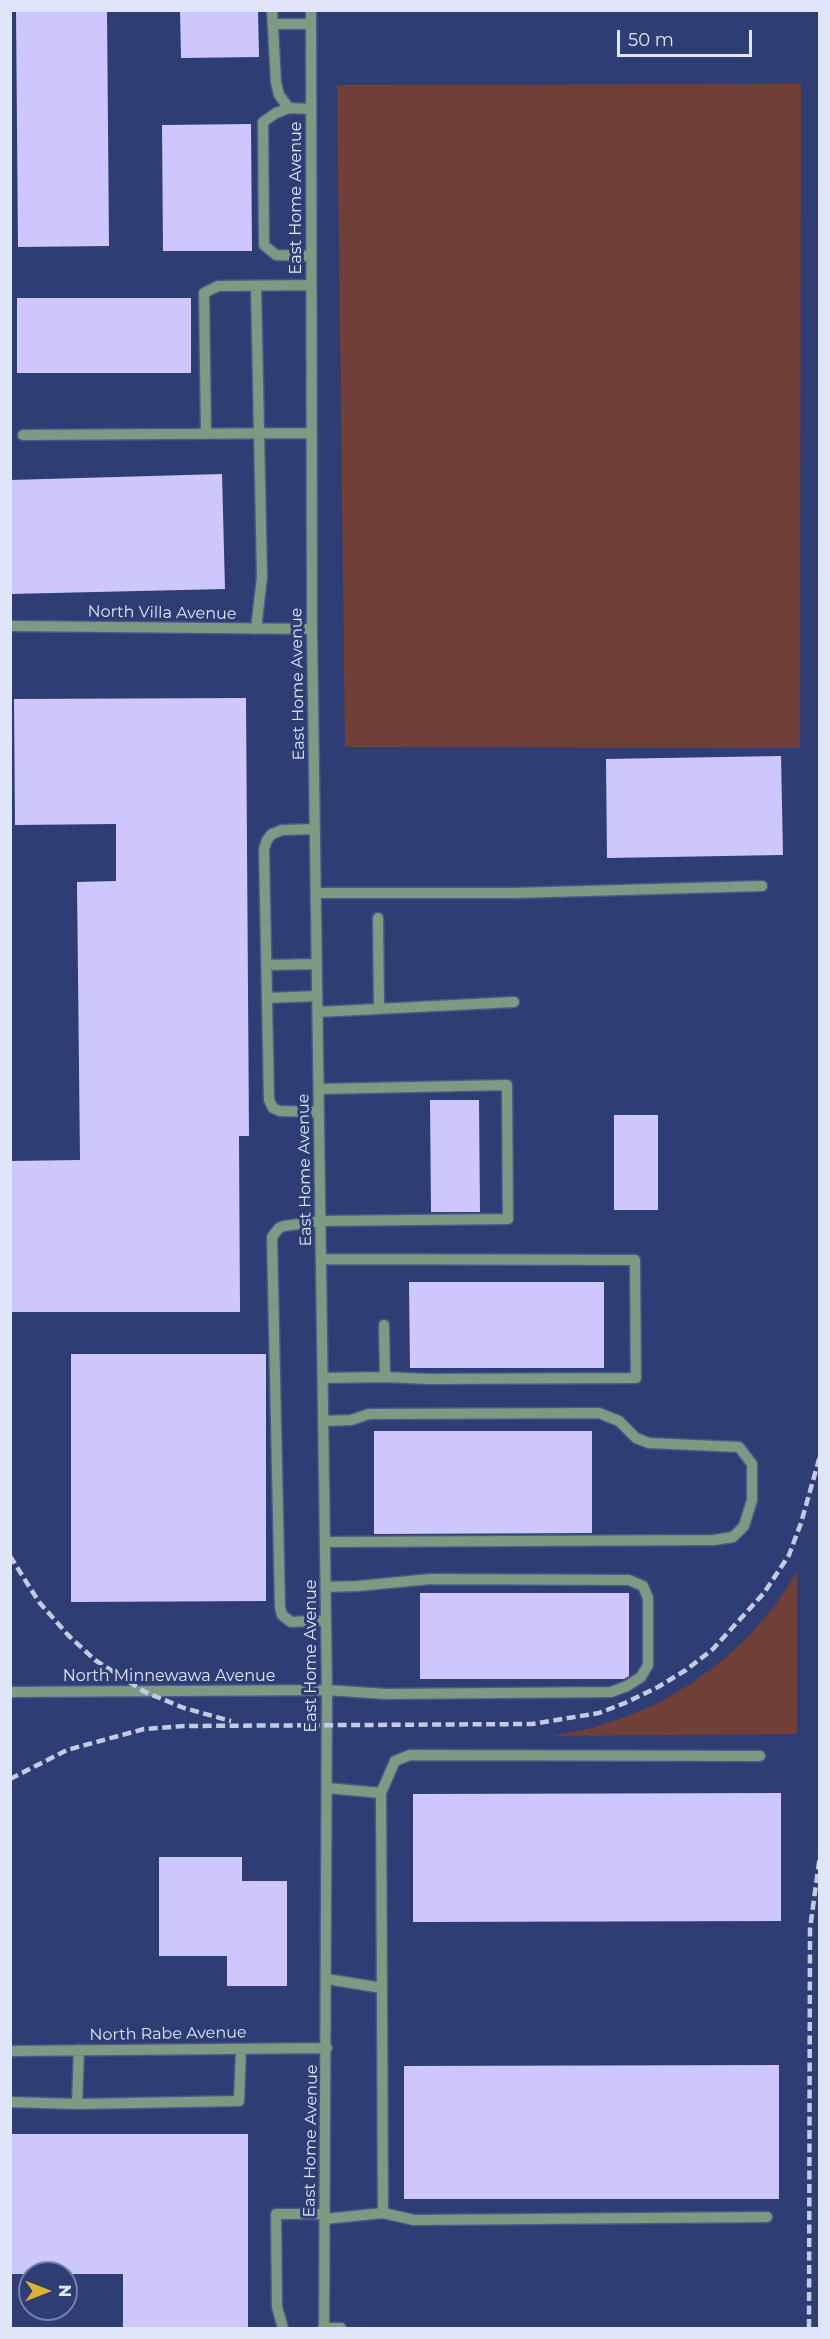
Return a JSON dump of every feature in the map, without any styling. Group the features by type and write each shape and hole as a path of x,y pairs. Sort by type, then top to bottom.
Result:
{"street":[{"path":"272,10 276,82 279,96 289,108"},
{"name":"East Home Avenue","path":"311,10 312,629 327,1690 327,2048 323,2328"},
{"path":"273,24 311,24"},
{"path":"311,109 289,108 263,122 264,245 276,255 311,256"},
{"path":"206,433 204,293 218,286 311,285"},
{"path":"256,286 262,577 256,629"},
{"path":"23,435 312,433"},
{"name":"North Villa Avenue","path":"10,626 312,629"},
{"path":"315,829 282,830 272,834 264,849 269,1100 273,1108 290,1113 319,1112"},
{"path":"316,892 513,893 762,886"},
{"path":"378,918 379,1009"},
{"path":"266,965 317,964"},
{"path":"267,998 317,996"},
{"path":"318,1012 514,1002"},
{"path":"319,1089 507,1085 508,1219 320,1221 279,1228 274,1233 272,1242 282,1615 291,1622 326,1620"},
{"path":"321,1259 635,1260 636,1378 322,1378"},
{"path":"384,1325 385,1377"},
{"path":"323,1421 351,1420 369,1414 599,1413 619,1421 636,1438 649,1443 739,1448 752,1464 752,1500 744,1526 733,1537 714,1540 325,1542"},
{"name":"North Minnewawa Avenue","path":"10,1692 327,1690 386,1694 611,1692 641,1677 648,1665 648,1598 643,1586 629,1580 431,1579 326,1587"},
{"path":"383,2212 381,1793 395,1761 410,1755 760,1756"},
{"path":"327,1788 381,1793"},
{"path":"327,1979 382,1988"},
{"name":"North Rabe Avenue","path":"10,2051 327,2048"},
{"path":"10,2102 77,2104 239,2101 241,2049"},
{"path":"77,2104 79,2050"},
{"path":"283,2328 277,2307 276,2214 325,2217 383,2212 414,2220 766,2217"},
{"path":"323,2328 341,2328"}],"shaded area":[{"path":"801,84 800,748 345,747 337,85"},
{"path":"797,1572 797,1734 552,1736 592,1728 625,1717 657,1704 692,1683 724,1659 750,1635 776,1604"}],"building":[{"path":"16,10 107,10 109,246 18,247"},
{"path":"180,10 258,10 259,57 181,58"},
{"path":"251,124 252,251 163,251 162,125"},
{"path":"17,298 191,298 191,373 17,373"},
{"path":"222,474 225,589 10,594 10,480"},
{"path":"246,698 249,1136 239,1136 240,1312 10,1312 10,1161 80,1160 77,882 116,881 116,824 15,825 14,699"},
{"path":"781,756 783,855 607,858 606,759"},
{"path":"430,1100 479,1100 480,1212 431,1212"},
{"path":"614,1115 658,1115 658,1210 614,1210"},
{"path":"409,1282 604,1282 604,1368 410,1368"},
{"path":"71,1354 266,1354 266,1601 71,1602"},
{"path":"374,1431 592,1431 592,1533 374,1534"},
{"path":"420,1593 629,1593 629,1676 624,1679 420,1679"},
{"path":"781,1793 781,1921 413,1922 413,1794"},
{"path":"159,1857 242,1857 242,1881 287,1881 287,1986 227,1986 227,1956 159,1956"},
{"path":"779,2065 779,2199 404,2199 404,2066"},
{"path":"10,2134 248,2134 248,2328 123,2328 123,2274 78,2274 78,2261 18,2261 18,2274 10,2274"}],"railway":[{"path":"10,1779 67,1750 144,1729 184,1726 532,1724 599,1713 625,1703 686,1670 713,1649 764,1593 789,1555 801,1523 820,1456"},
{"path":"10,1556 39,1602 68,1635 95,1660 145,1692 184,1708 231,1721"},
{"path":"809,2328 810,1929 820,1855"}]}
